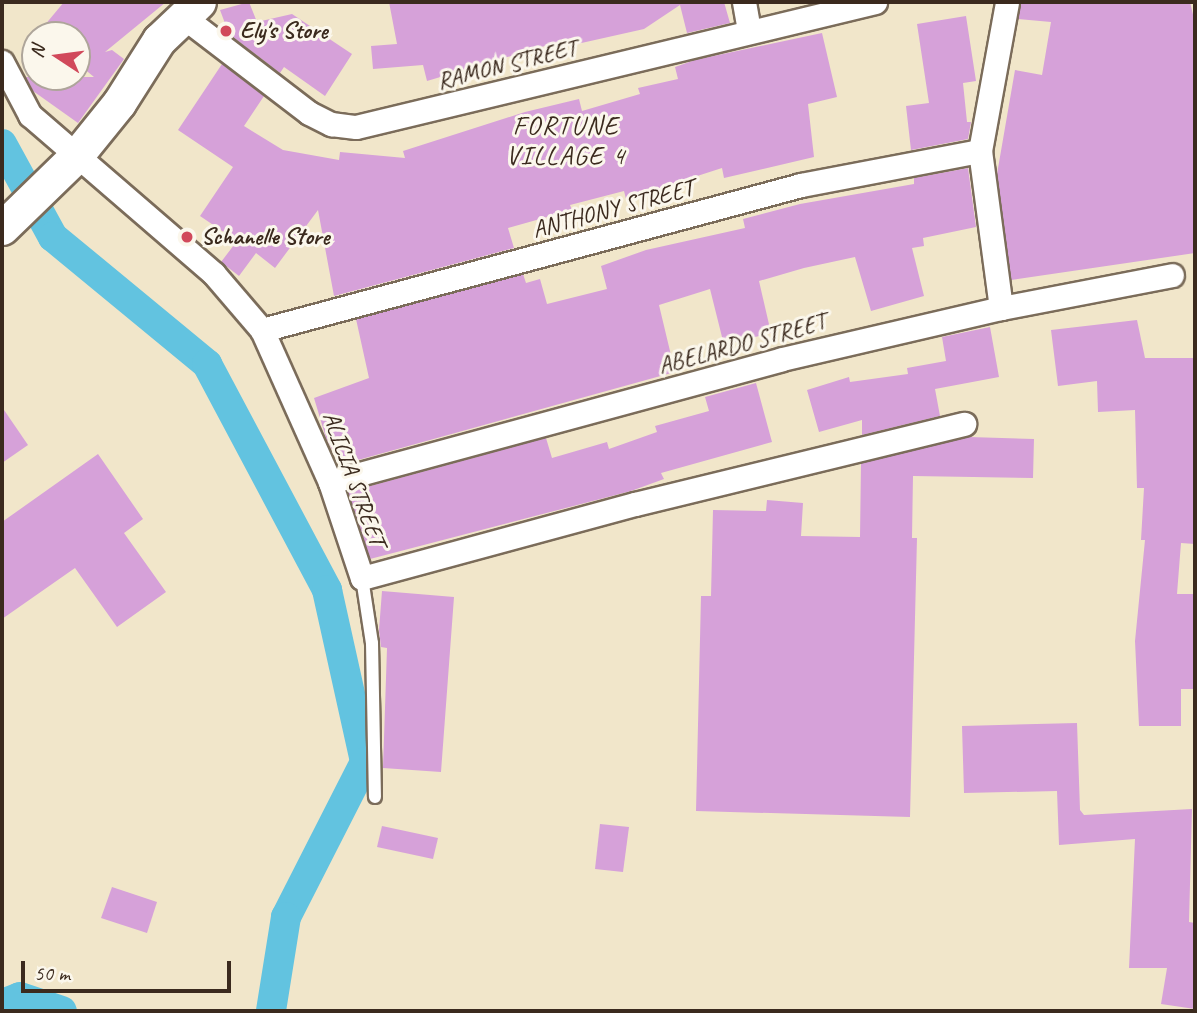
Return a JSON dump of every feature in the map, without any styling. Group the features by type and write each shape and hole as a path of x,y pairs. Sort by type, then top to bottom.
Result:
{"street":[{"path":"744,2 749,29"},
{"name":"RAMON STREET","path":"190,8 309,113 331,124 356,127 548,83 749,29 875,2"},
{"path":"1001,308 980,151 1007,2"},
{"path":"4,226 66,167 190,8"},
{"name":"ALICIA STREET","path":"2,62 30,115 66,167 214,274 262,330 330,482 362,578 635,504 964,424"},
{"name":"ANTHONY STREET","path":"262,330 801,185 980,151"},
{"name":"ABELARDO STREET","path":"330,482 782,359 1001,308 1172,275"}],"lane":[{"path":"362,578 372,643 375,797"}],"building":[{"path":"64,2 166,2 105,52 112,50 124,59 78,123 33,91 91,91 91,77 94,77 91,75 91,21 48,21"},
{"path":"249,2 257,22 292,14 352,54 325,96 284,67 280,73 229,34 220,10"},
{"path":"389,2 724,2 730,23 687,33 680,5 644,29 577,44 575,37 427,81 423,65 373,69 371,46 397,44"},
{"path":"1021,2 1190,2 1195,23 1195,253 1011,280 997,174 1015,70 1042,75 1051,22 1018,19"},
{"path":"966,16 976,81 963,83 967,122 971,122 968,139 911,150 906,106 929,103 917,24"},
{"path":"822,33 837,97 808,104 814,157 724,178 722,168 626,199 624,191 570,205 572,210 508,228 514,248 334,296 318,210 275,268 256,253 239,276 221,262 237,241 200,216 233,167 178,130 222,64 264,96 244,126 283,150 339,160 340,152 405,158 403,151 525,112 579,99 582,111 640,94 638,88 678,79 675,67 695,60"},
{"path":"968,168 976,227 923,238 924,246 912,248 924,296 871,311 855,257 804,268 759,281 771,333 724,345 710,289 659,305 675,372 340,465 326,438 314,398 369,378 356,319 523,274 526,283 540,279 547,304 607,289 601,266 646,250 745,228 743,219 800,204 914,184 914,178"},
{"path":"1137,320 1145,358 1195,358 1195,544 1181,543 1177,594 1195,594 1195,689 1181,689 1181,726 1139,726 1135,641 1145,540 1141,540 1144,488 1137,488 1135,410 1098,412 1097,381 1058,386 1051,330"},
{"path":"990,327 999,377 935,389 940,416 862,435 862,420 819,432 807,390 849,377 850,382 908,374 907,368 946,361 942,337"},
{"path":"756,383 772,442 661,473 664,479 631,491 370,559 348,492 546,438 552,458 607,442 609,449 657,432 655,426 709,411 705,397"},
{"path":"2,407 28,445 2,463"},
{"path":"969,437 1034,439 1033,478 913,476 912,538 917,538 910,817 696,811 701,596 711,596 713,510 766,511 767,500 803,503 801,536 860,537 861,463"},
{"path":"98,454 143,519 124,533 166,592 117,627 75,568 2,619 2,522"},
{"path":"382,591 454,597 441,772 383,768 387,648 381,647 379,630"},
{"path":"1077,723 1080,810 1084,815 1192,809 1189,922 1195,923 1195,1009 1161,1004 1167,968 1129,968 1135,839 1059,845 1057,791 964,793 962,726"},
{"path":"600,824 629,827 623,872 595,869"},
{"path":"382,826 438,838 433,859 377,847"},
{"path":"112,887 157,902 147,933 101,918"}],"waterway":[{"path":"2,144 53,237 207,364 327,590 365,762 286,917 271,1011"},
{"path":"2,1004 20,997 62,1011"}],"place":[{"name":"Ely's Store","path":"226,31"},
{"name":"Schanelle Store","path":"187,237"}],"district":[{"name":"FORTUNE VILLAGE 4","path":"566,141"}]}
